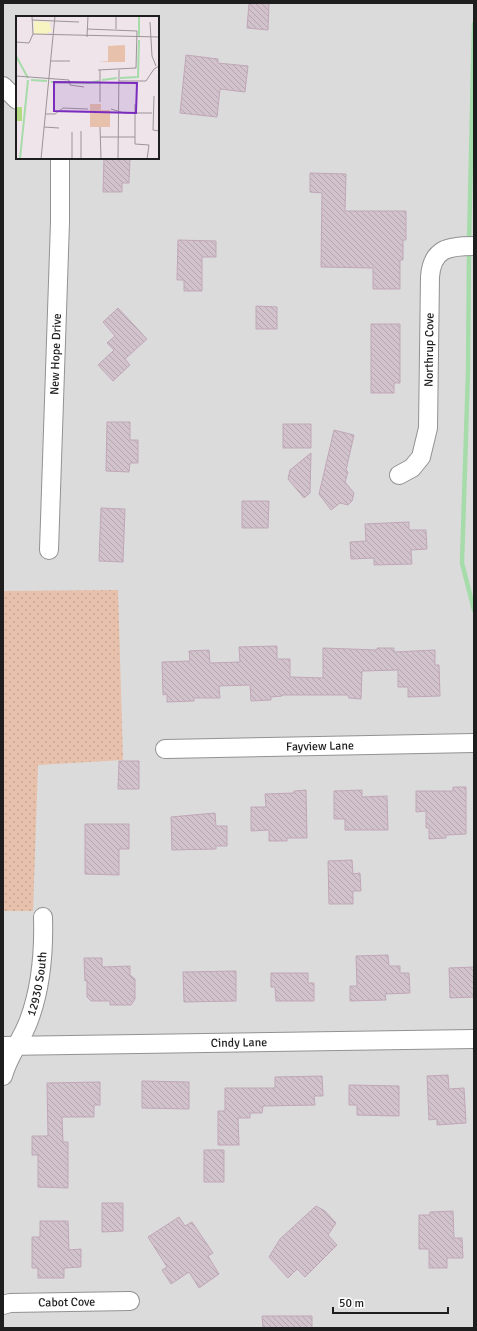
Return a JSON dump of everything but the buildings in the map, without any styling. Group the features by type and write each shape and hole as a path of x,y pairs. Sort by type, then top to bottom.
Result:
{"street":[{"path":"3,86 16,99"},
{"name":"New Hope Drive","path":"49,550 60,222 60,159"},
{"name":"Northrup Cove","path":"400,475 412,468 421,457 428,428 430,270 437,255 443,250 456,246 474,246"},
{"name":"Fayview Lane","path":"165,748 474,743"},
{"name":"12930 South","path":"3,1076 9,1046 29,1021 40,973 43,917"},
{"name":"Cindy Lane","path":"9,1046 474,1039"},
{"name":"Cabot Cove","path":"3,1306 10,1303 130,1301"}],"shaded area":[{"path":"3,3 474,3 474,1328 3,1328"},
{"path":"118,590 123,760 38,765 33,911 3,911 3,591"}],"waterway":[{"path":"469,242 474,24"},
{"path":"469,250 468,371 462,563 474,610"}]}
